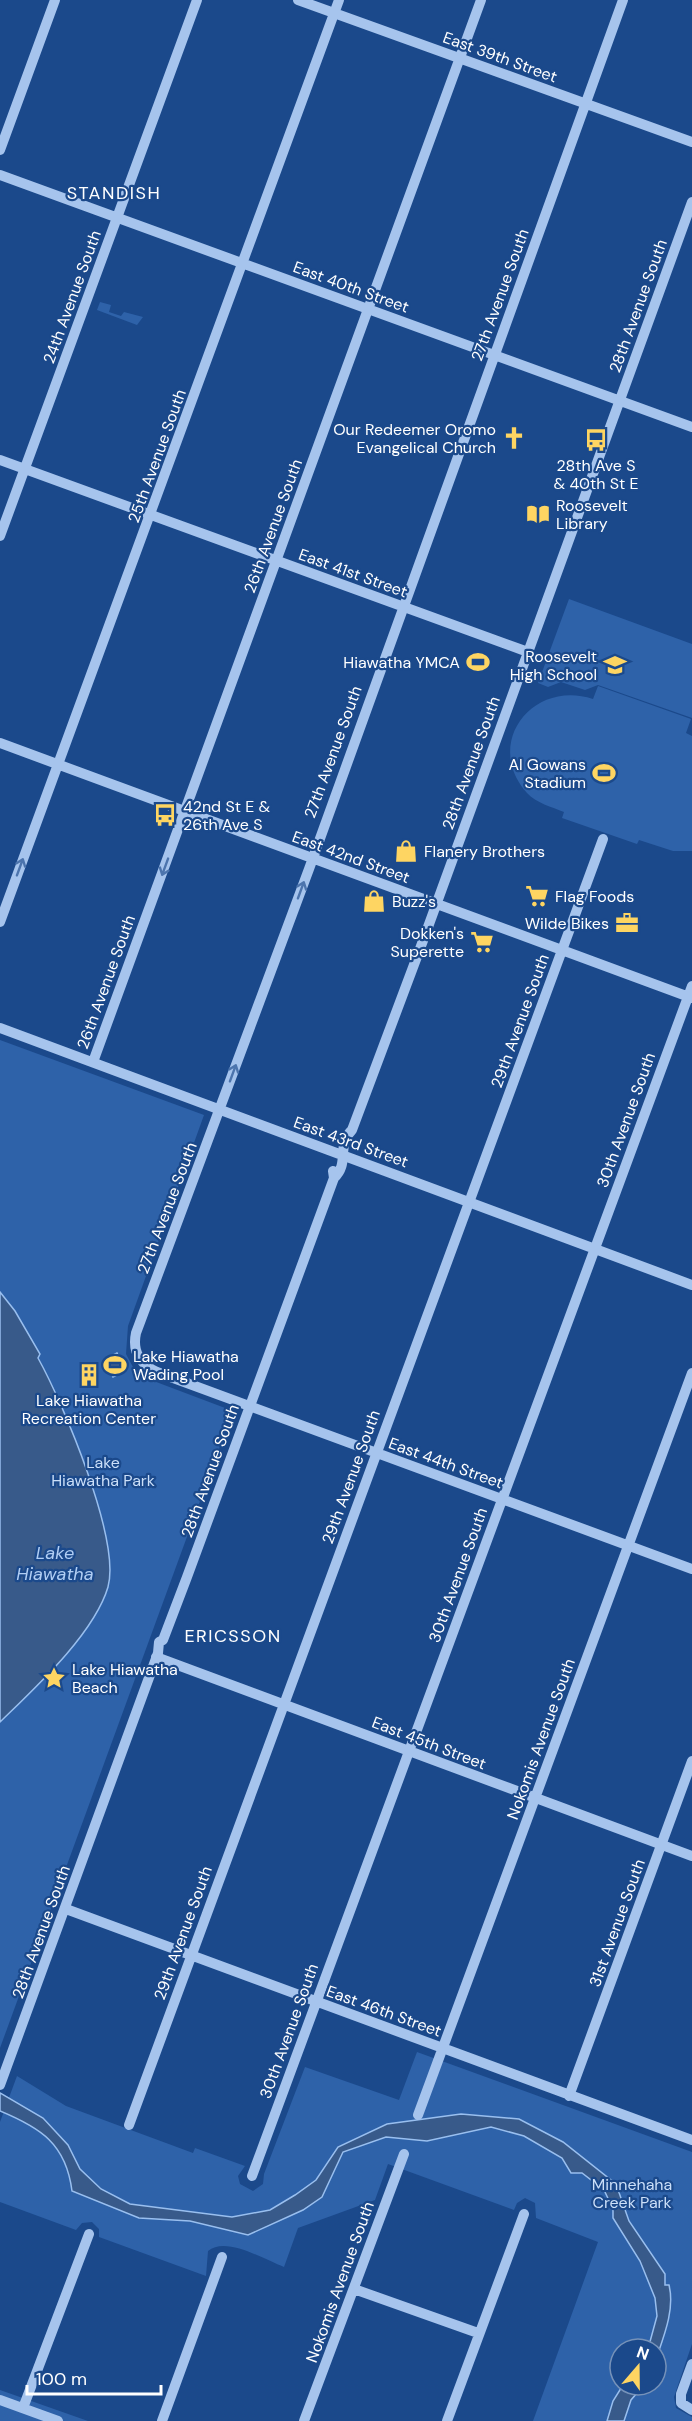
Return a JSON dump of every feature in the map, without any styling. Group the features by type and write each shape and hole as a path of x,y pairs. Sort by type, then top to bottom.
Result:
{"street":[{"path":"0,150 56,0"},
{"name":"24th Avenue South","path":"0,536 197,0"},
{"name":"East 39th Street","path":"298,0 692,142"},
{"name":"25th Avenue South","path":"0,922 339,0"},
{"name":"26th Avenue South","path":"93,1062 481,0"},
{"name":"27th Avenue South","path":"135,1345 136,1333 312,858 624,0"},
{"name":"East 40th Street","path":"0,175 692,427"},
{"name":"28th Avenue South","path":"0,2085 157,1655 163,1649 163,1640 334,1178 333,1171 339,1158 351,1145 352,1130 692,202"},
{"name":"East 41st Street","path":"0,460 528,652"},
{"name":"East 42nd Street","path":"0,743 562,950 691,993"},
{"name":"29th Avenue South","path":"129,2125 603,839"},
{"name":"30th Avenue South","path":"252,2176 691,993"},
{"name":"East 43rd Street","path":"0,1028 692,1285"},
{"name":"East 44th Street","path":"135,1345 138,1358 146,1366 692,1569"},
{"name":"Nokomis Avenue South","path":"418,2115 692,1373"},
{"name":"East 45th Street","path":"157,1655 535,1799 692,1856"},
{"name":"31st Avenue South","path":"569,2096 692,1761"},
{"name":"East 46th Street","path":"66,1909 692,2140"},
{"name":"Nokomis Avenue South","path":"304,2421 404,2154"},
{"path":"447,2421 524,2214"},
{"path":"23,2408 89,2234"},
{"path":"162,2421 222,2257"},
{"path":"354,2289 478,2333"},
{"path":"692,2364 681,2394 681,2403 692,2410"},
{"path":"0,2400 58,2421"}],"green space":[{"path":"100,302 111,305 109,312 121,316 124,312 143,317 137,325 97,310"},
{"path":"569,599 692,644 692,718 598,685 585,690 561,682 548,687 538,683"},
{"name":"Al Gowans Stadium","path":"598,686 691,719 686,733 692,736 692,851 673,851 639,840 637,844 562,818 564,812 544,804 527,793 515,774 510,755 512,736 521,720 534,707 551,698 571,695 593,699"},
{"name":"Lake Hiawatha Park","path":"0,1040 204,1115 128,1326 126,1354 134,1369 143,1377 233,1411 0,2048"},
{"name":"Minnehaha Creek Park","path":"417,2052 692,2152 692,2344 674,2397 676,2408 692,2417 692,2421 533,2421 598,2242 536,2218 535,2203 525,2198 517,2203 514,2210 388,2164 375,2200 298,2228 284,2267 245,2250 225,2246 216,2247 208,2251 206,2276 99,2237 99,2229 92,2222 82,2223 76,2230 0,2202 0,2122 17,2076 66,2106 193,2153 195,2148 245,2166 238,2176 240,2184 253,2191 263,2184 264,2174 305,2067 399,2100"},
{"path":"0,2390 88,2421 0,2421"}],"water":[{"name":"Lake Hiawatha","path":"0,1292 15,1311 40,1354 38,1358 75,1438 98,1506 110,1566 108,1587 90,1623 62,1659 0,1722"},
{"name":"Lake Hiawatha Wading Pool","path":"117,1353 125,1371 113,1377 105,1359"},
{"path":"0,2093 43,2118 68,2145 80,2169 101,2189 130,2204 232,2217 270,2210 295,2195 316,2180 338,2147 387,2124 461,2114 519,2119 563,2142 616,2184 629,2221 665,2274 665,2285 669,2285 670,2313 663,2337 651,2337 657,2316 655,2298 640,2261 613,2218 613,2209 604,2190 582,2173 571,2173 562,2158 524,2136 491,2127 427,2141 386,2137 343,2152 322,2197 303,2210 248,2235 190,2221 139,2218 72,2191 64,2161 49,2140 28,2124 0,2111"},
{"path":"616,2397 634,2397 624,2421 607,2421"}],"place":[{"name":"Our Redeemer Oromo Evangelical Church","path":"514,438"},
{"name":"28th Ave S & 40th St E","path":"596,440"},
{"name":"Roosevelt Library","path":"538,514"},
{"name":"Hiawatha YMCA","path":"478,662"},
{"name":"Roosevelt High School","path":"615,665"},
{"name":"Al Gowans Stadium","path":"604,773"},
{"name":"42nd St E & 26th Ave S","path":"165,815"},
{"name":"Flanery Brothers","path":"406,851"},
{"name":"Flag Foods","path":"537,896"},
{"name":"Buzz's","path":"374,901"},
{"name":"Wilde Bikes","path":"627,923"},
{"name":"Dokken's Superette","path":"482,942"},
{"name":"Lake Hiawatha Wading Pool","path":"115,1365"},
{"name":"Lake Hiawatha Recreation Center","path":"89,1375"},
{"name":"Lake Hiawatha Beach","path":"54,1678"}],"district":[{"name":"STANDISH","path":"114,193"},
{"name":"ERICSSON","path":"233,1636"}]}
